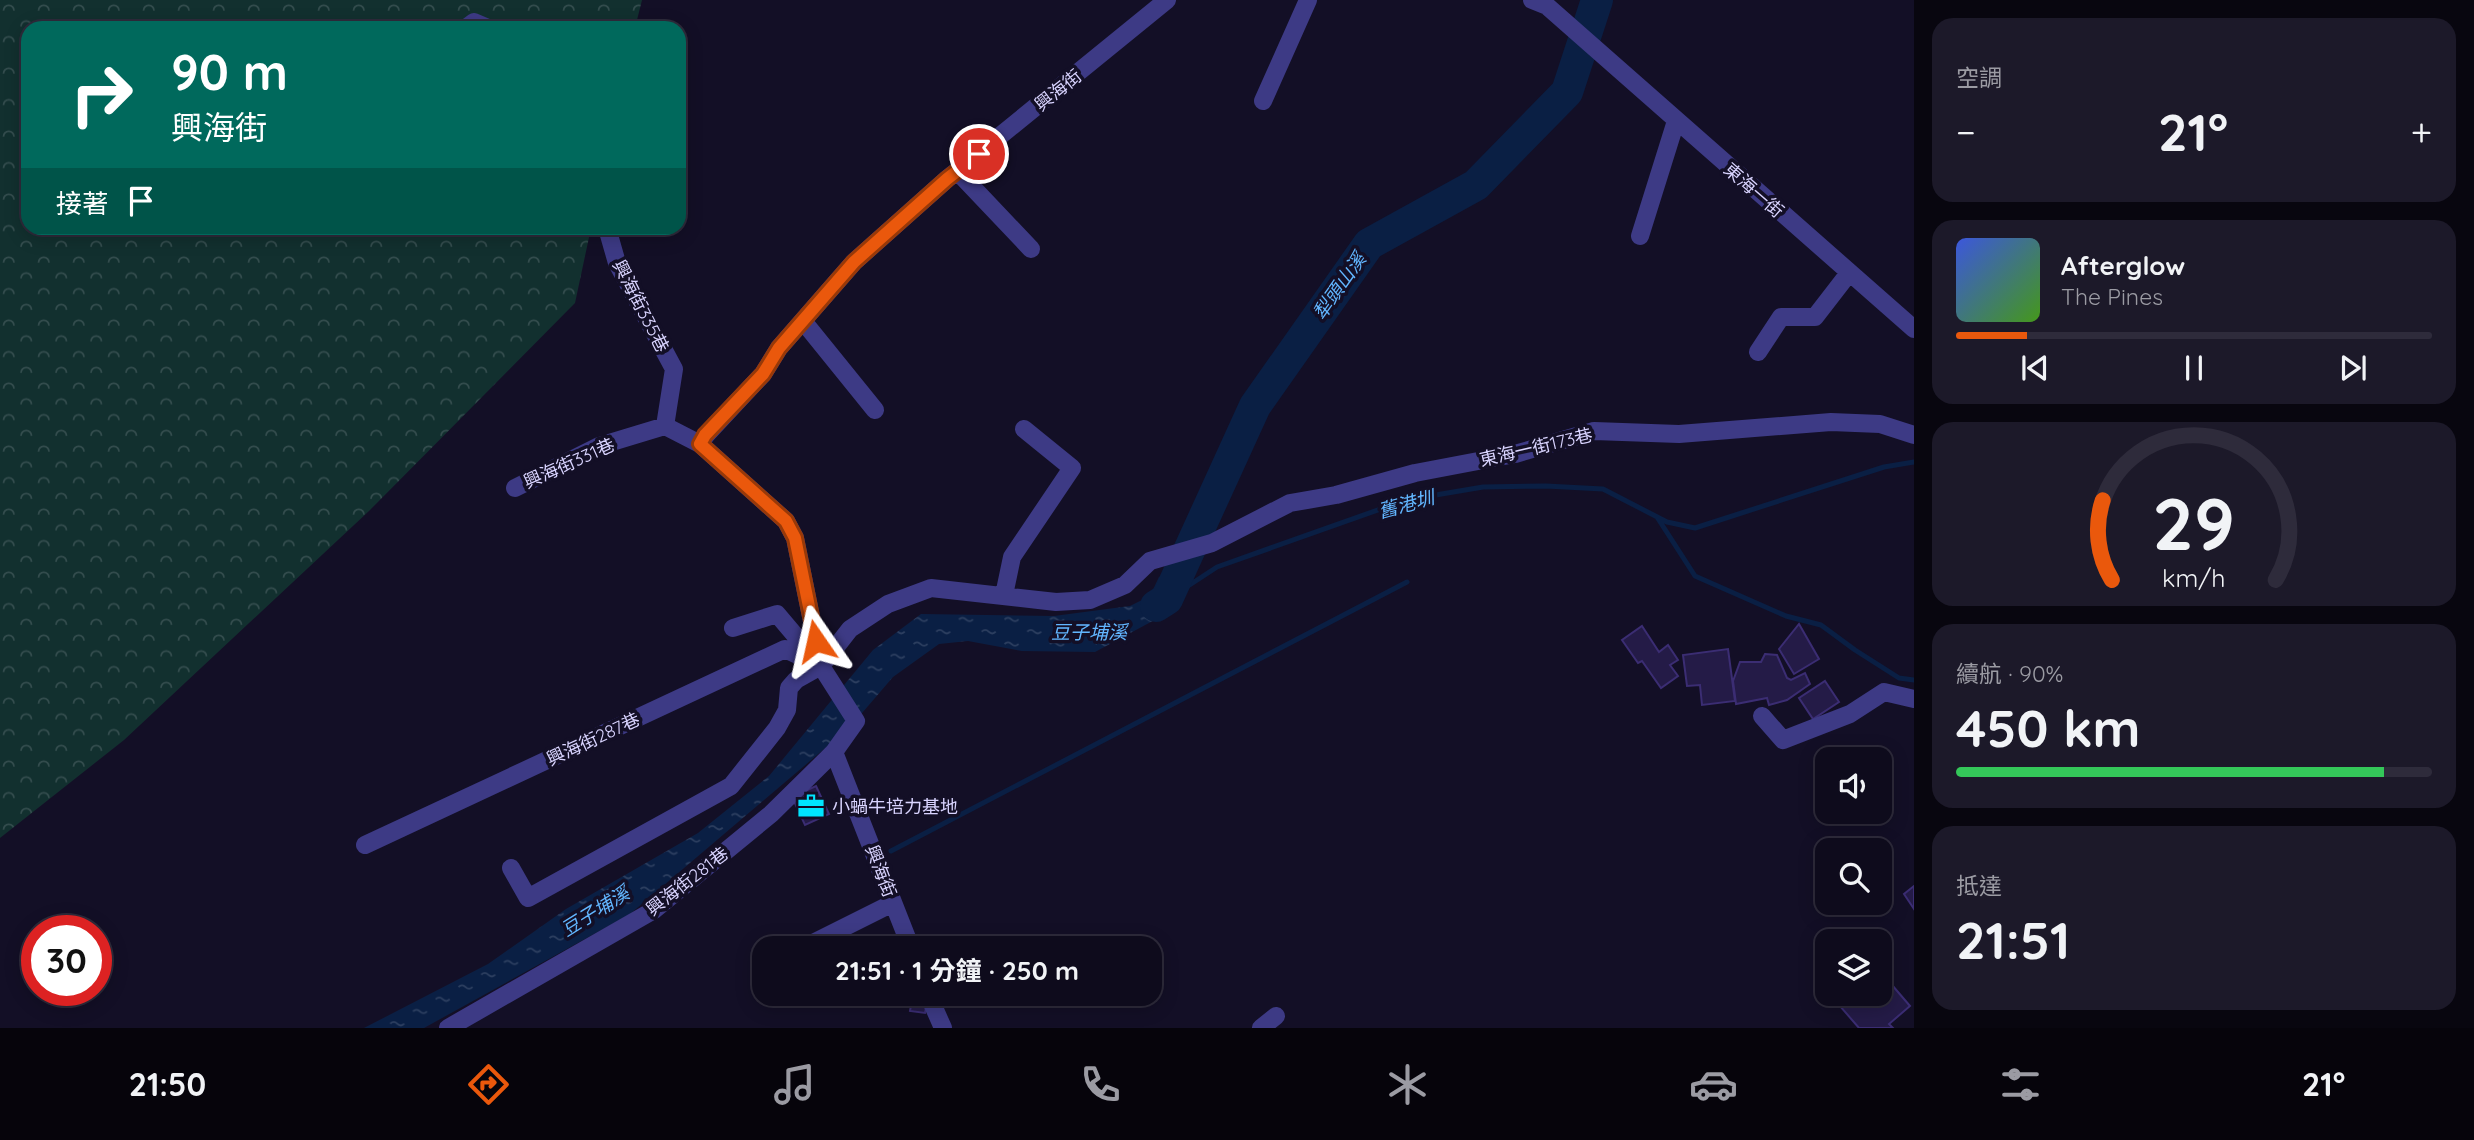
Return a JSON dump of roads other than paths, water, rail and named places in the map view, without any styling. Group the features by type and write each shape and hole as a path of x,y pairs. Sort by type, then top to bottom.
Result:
{"street":[{"name":"興海街","path":"700,444 705,435 763,374 779,348 854,262 958,172 1167,0"},
{"path":"1263,101 1308,0"},
{"name":"東海一街","path":"1541,2 1914,330"},
{"path":"1640,236 1676,121"},
{"path":"958,172 1031,249"},
{"name":"興海街335巷","path":"609,235 617,263 674,369 665,426"},
{"path":"1758,352 1781,317 1815,317 1849,273"},
{"path":"803,321 874,410"},
{"name":"東海一街173巷","path":"1004,595 1056,602 1090,600 1125,585 1150,561 1212,543 1290,503 1336,495 1415,473 1515,454 1594,431 1679,434 1831,422 1880,424 1914,435"},
{"path":"665,426 700,444 786,521 795,538 821,666"},
{"name":"興海街331巷","path":"515,488 599,446 665,426"},
{"path":"511,868 528,898 732,786 777,728 787,710 789,688 796,680 821,666 850,629 888,604 931,588 1004,595 1012,557 1072,468 1024,429"},
{"path":"733,628 777,614 821,666 856,721 834,752"},
{"name":"興海街287巷","path":"365,845 785,649 821,666"},
{"path":"1762,716 1783,740 1850,714 1884,692 1914,699"},
{"name":"興海街","path":"834,752 906,936"},
{"name":"興海街281巷","path":"448,1028 654,910 771,814 834,752"},
{"path":"827,936 893,903"},
{"path":"933,1006 943,1028"},
{"path":"1261,1028 1276,1016"}],"water":[{"name":"豆子埔溪","path":"1185,571 1194,580 1175,609 1095,652 1022,651 968,641 939,644 893,677 850,727 630,914 424,1028 364,1028 488,964 566,909 698,833 769,776 873,650 921,614 1054,616 1130,606 1150,596 1159,577"}],"waterway":[{"name":"犁頭山溪","path":"1156,606 1167,599 1255,406 1369,244 1476,185 1567,92 1597,0"},
{"name":"舊港圳","path":"1188,586 1217,567 1406,500 1483,487 1603,489 1667,522 1695,528 1884,467 1914,462"},
{"name":"舊港圳","path":"1657,517 1695,576 1786,616 1821,625 1899,678 1914,680"},
{"path":"891,851 1407,582"}],"place":[{"name":"小蝸牛培力基地","path":"811,806"}]}
